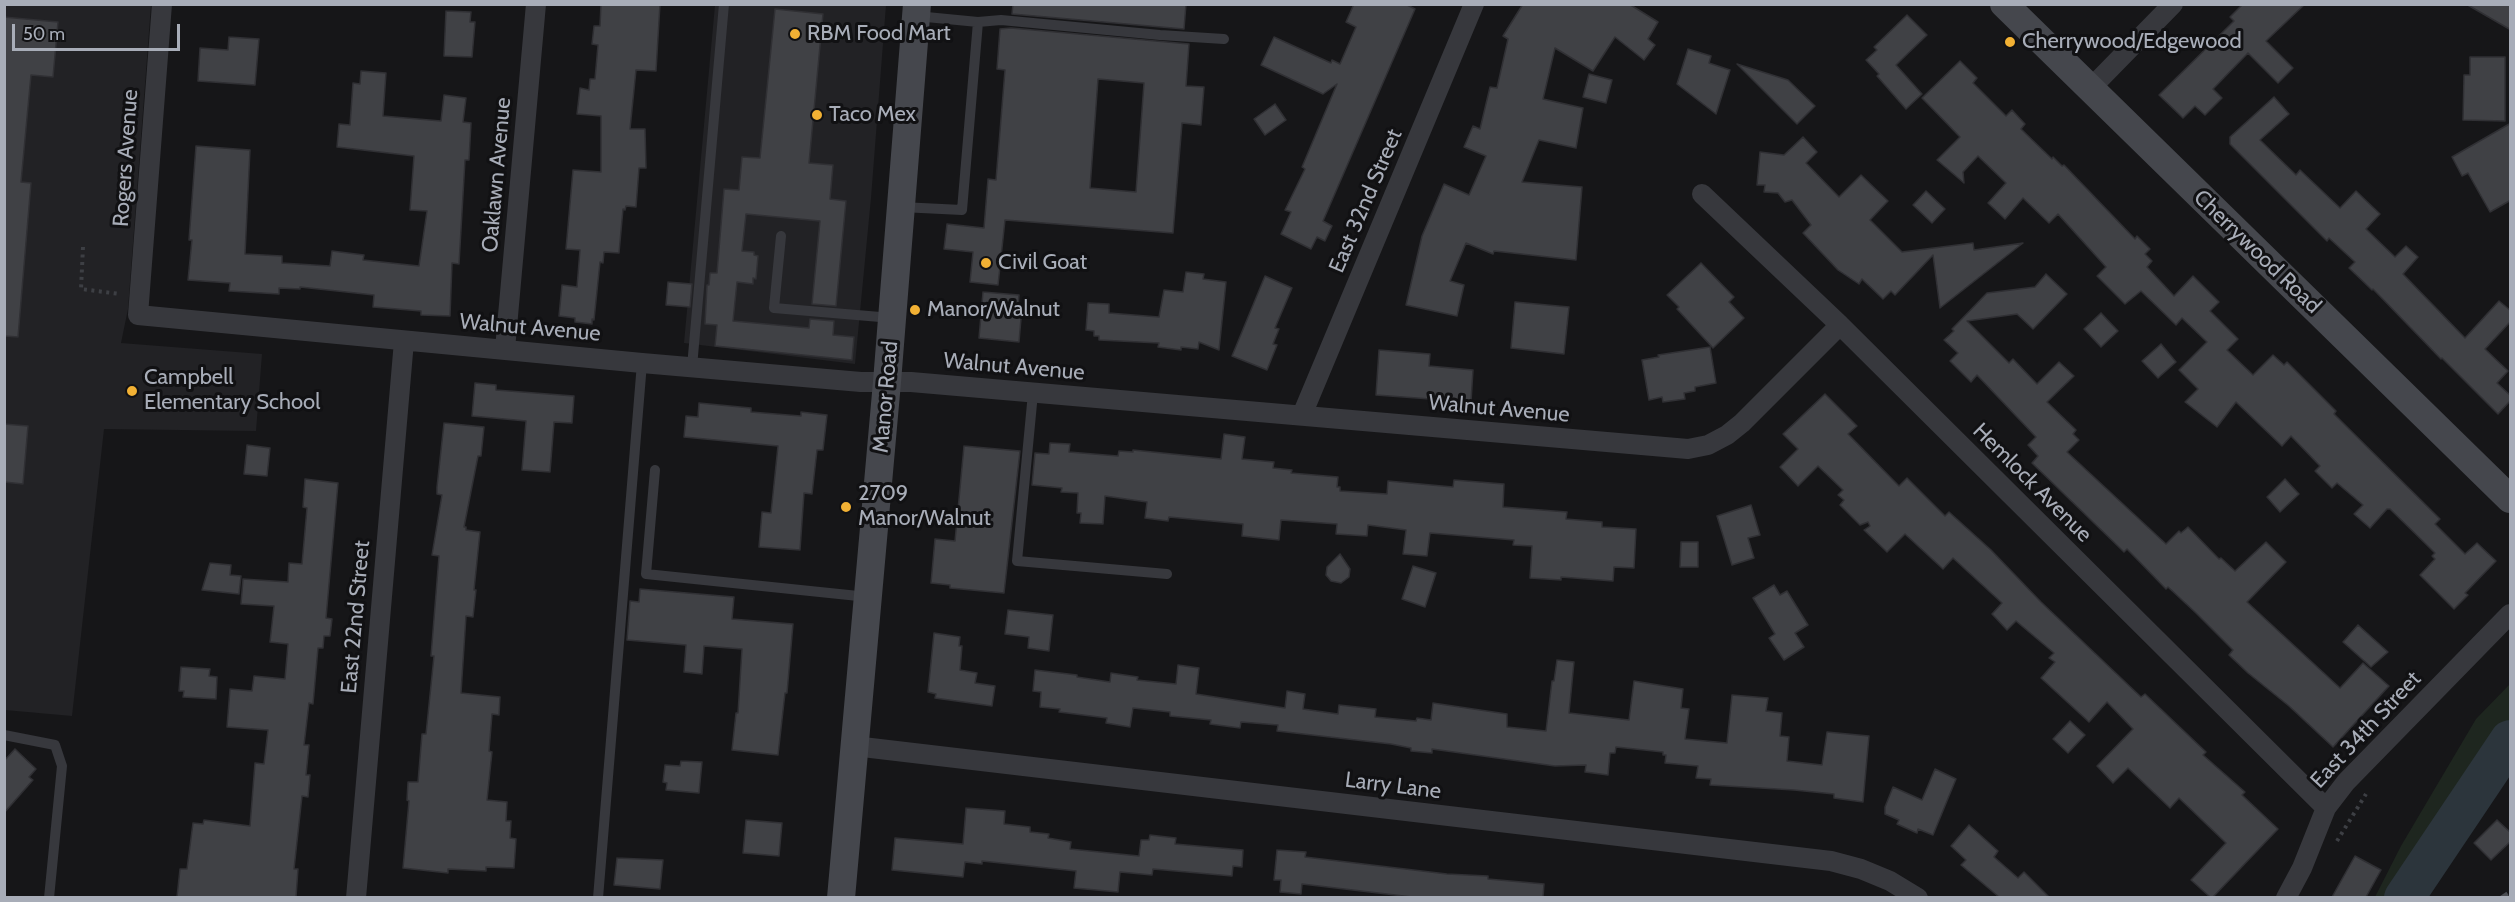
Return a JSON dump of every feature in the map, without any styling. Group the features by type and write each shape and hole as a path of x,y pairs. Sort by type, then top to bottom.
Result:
{"main road":[{"name":"Cherrywood Road","path":"2004,4 2511,499"},
{"name":"Manor Road","path":"842,897 887,382 916,10"}],"street":[{"name":"Rogers Avenue","path":"138,315 162,4"},
{"name":"Oaklawn Avenue","path":"505,349 536,4"},
{"name":"East 32nd Street","path":"1302,415 1474,4"},
{"path":"2090,89 2173,4"},
{"name":"Hemlock Avenue","path":"1702,194 1840,325 2326,808"},
{"name":"Walnut Avenue","path":"138,315 692,368 1033,393 1688,449 1708,445 1743,423 1840,325"},
{"name":"East 22nd Street","path":"356,897 404,341"},
{"name":"East 34th Street","path":"2286,897 2302,868 2326,808 2346,782 2511,614"},
{"name":"Larry Lane","path":"854,746 1831,861 1861,869 1918,897"}],"lane":[{"path":"692,368 724,4"},
{"path":"916,10 978,22 1002,20 1224,39"},
{"path":"901,207 962,210 978,22"},
{"path":"781,236 774,308 892,318"},
{"path":"598,897 642,363"},
{"path":"1033,393 1017,561 1167,574"},
{"path":"655,470 646,574 868,597"},
{"path":"4,735 55,745 62,766 49,897"}],"path":[{"path":"83,247 81,289 126,295"},
{"path":"2333,850 2372,784"}],"shaded area":[{"name":"Campbell Elementary School","path":"4,5 151,5 128,309 121,343 262,354 256,431 104,429 72,716 5,710"},
{"path":"715,5 886,5 855,364 684,343"},
{"path":"2510,684 2510,771 2431,887 2428,897 2375,897 2401,846 2476,719"}],"building":[{"path":"601,4 660,4 656,71 636,70 630,129 645,129 646,168 639,168 636,207 626,206 625,210 623,209 619,253 604,252 603,263 600,262 592,324 575,322 575,318 559,316 562,285 577,287 580,250 566,249 573,170 601,172 601,116 577,114 580,88 589,90 590,79 595,79 598,45 592,44 594,26 600,26"},
{"path":"1013,4 1186,4 1184,29 1012,14"},
{"path":"1354,4 1405,4 1415,9 1323,221 1332,226 1325,241 1317,237 1311,249 1281,234 1291,212 1285,210 1305,169 1302,167 1337,84 1323,94 1261,65 1274,37 1331,63 1332,60 1340,64 1356,27 1346,22"},
{"path":"1523,4 1629,4 1658,22 1648,39 1655,45 1644,60 1615,37 1593,71 1555,48 1543,99 1583,108 1576,148 1539,140 1522,182 1582,187 1576,260 1494,251 1493,254 1466,243 1450,281 1464,285 1457,316 1406,305 1422,236 1444,184 1469,195 1486,156 1464,147 1473,126 1480,129 1490,87 1497,88 1508,39 1503,36"},
{"path":"2243,4 2305,4 2266,41 2293,68 2278,83 2248,53 2213,89 2222,98 2205,115 2195,106 2183,118 2159,95 2234,21 2230,17"},
{"path":"2466,4 2511,4 2511,30"},
{"path":"775,9 823,14 809,163 833,165 830,199 846,201 836,306 812,304 820,221 746,214 742,251 754,252 754,255 758,256 756,279 753,278 753,284 737,282 733,321 809,328 810,319 834,321 833,335 854,337 852,360 715,346 717,325 705,324 707,285 709,285 710,273 717,273 724,189 739,190 742,157 760,158"},
{"path":"446,11 471,12 470,22 475,22 472,57 444,56"},
{"path":"1907,15 1927,35 1896,65 1922,94 1906,109 1866,60 1877,50 1874,47"},
{"path":"4,17 58,22 53,77 31,75 21,182 31,183 18,337 4,336"},
{"path":"1011,28 1189,44 1186,86 1204,87 1201,125 1182,123 1173,233 1005,220 998,285 970,282 973,252 944,249 947,224 984,228 988,179 996,180 1005,70 997,69 1000,29","holes":["1098,79 1144,83 1136,192 1090,188"]},
{"path":"229,37 259,39 255,85 198,81 200,48 228,50"},
{"path":"1688,49 1711,56 1709,63 1730,70 1716,114 1677,84"},
{"path":"2470,57 2505,57 2505,121 2463,120 2464,75 2470,75"},
{"path":"1960,61 1977,78 1973,83 2006,116 2012,110 2025,124 2021,129 2052,159 2053,157 2062,166 2064,165 2135,239 2137,236 2150,249 2145,254 2152,261 2147,267 2174,296 2193,276 2219,302 2210,311 2238,339 2227,350 2253,375 2273,355 2284,365 2287,362 2336,411 2334,414 2440,519 2435,524 2465,554 2477,543 2496,561 2465,593 2468,595 2454,609 2420,575 2435,559 2432,556 2435,553 2390,509 2387,509 2370,528 2354,514 2363,505 2337,483 2332,488 2315,471 2320,466 2291,436 2282,446 2236,402 2217,427 2185,402 2198,389 2179,370 2207,342 2182,318 2176,325 2141,291 2125,304 2097,276 2106,267 2058,214 2049,223 2023,198 2005,219 1988,203 2006,183 1978,156 1963,172 1964,183 1937,160 1960,137 1922,98"},
{"path":"1737,64 1788,80 1815,106 1797,124"},
{"path":"361,71 386,73 383,116 441,121 444,95 466,98 463,122 471,123 469,160 465,160 459,264 452,263 450,316 421,315 421,311 373,307 374,295 300,287 300,289 279,288 279,294 229,291 230,283 188,280 196,146 250,150 245,254 282,256 282,263 330,266 332,251 364,255 363,260 419,266 427,211 410,210 414,156 337,147 339,124 350,125 353,83 360,84"},
{"path":"1589,74 1612,80 1606,103 1583,97"},
{"path":"2274,97 2289,114 2260,140 2296,175 2300,170 2340,208 2356,191 2380,214 2366,229 2395,257 2406,246 2418,257 2403,274 2465,338 2499,301 2511,311 2511,321 2485,349 2508,371 2497,383 2511,396 2511,400 2498,414 2349,268 2355,262 2329,238 2327,241 2230,144 2230,137"},
{"path":"1275,104 1286,120 1265,135 1254,119"},
{"path":"2511,123 2511,200 2490,212 2468,173 2462,176 2452,157"},
{"path":"1803,137 1817,152 1806,163 1839,197 1861,175 1888,201 1870,220 1902,252 1973,243 1974,250 2023,243 1940,308 1933,255 1895,295 1891,291 1883,299 1862,279 1859,284 1838,270 1803,233 1811,225 1792,200 1785,202 1778,193 1764,192 1765,185 1757,185 1760,152 1784,155"},
{"path":"1926,191 1945,209 1932,223 1913,205"},
{"path":"1701,263 1734,297 1729,302 1744,318 1713,348 1667,295"},
{"path":"1186,272 1204,274 1203,279 1226,282 1219,350 1199,342 1198,349 1181,347 1181,350 1158,347 1159,343 1099,340 1099,336 1094,336 1094,331 1086,330 1088,303 1109,304 1109,313 1159,317 1164,290 1183,292"},
{"path":"2046,274 2067,294 2033,329 2017,314 1967,321 2009,363 2013,359 2037,384 2059,362 2074,376 2047,402 2076,430 2073,434 2079,440 2067,452 2166,544 2179,531 2181,533 2188,527 2219,559 2221,558 2235,571 2266,542 2286,562 2247,602 2340,688 2363,663 2389,686 2333,747 2289,706 2248,673 2229,655 2233,650 2196,613 2168,587 2166,589 2127,549 2124,552 2032,463 2038,456 2028,445 2036,437 1977,375 1971,382 1950,361 1958,353 1944,340 1987,293 2035,287"},
{"path":"1265,276 1292,288 1275,328 1279,329 1273,344 1277,345 1267,370 1232,356"},
{"path":"668,282 692,284 690,307 666,305"},
{"path":"983,292 1019,295 1018,306 1022,307 1019,342 979,338"},
{"path":"1515,302 1569,307 1564,354 1511,348"},
{"path":"2101,313 2118,331 2101,347 2084,329"},
{"path":"2161,344 2176,362 2158,378 2142,361"},
{"path":"1710,347 1716,383 1695,387 1695,391 1684,393 1685,399 1663,402 1662,397 1649,400 1642,360 1659,357 1658,355"},
{"path":"1379,350 1430,354 1429,366 1473,370 1471,402 1376,395"},
{"path":"475,383 496,385 496,390 574,396 572,423 554,422 550,472 522,470 526,421 472,416"},
{"path":"1825,394 1857,426 1848,434 1899,486 1907,478 1945,516 1949,512 1991,550 2041,602 2141,697 2145,694 2206,752 2203,755 2245,792 2242,795 2278,829 2213,897 2210,897 2191,880 2226,843 2179,798 2170,808 2128,768 2113,783 2097,766 2133,729 2107,702 2089,722 2041,678 2055,662 2049,658 2054,653 2016,621 2007,630 1992,614 2002,603 1953,558 1943,569 1905,534 1887,552 1864,530 1870,526 1868,522 1860,525 1840,505 1844,500 1838,495 1843,490 1818,466 1798,486 1780,467 1798,449 1783,434"},
{"path":"699,403 751,408 751,412 801,416 801,412 827,415 823,450 817,450 812,494 804,493 800,550 759,547 762,512 771,513 778,446 684,437 686,416 698,417"},
{"path":"444,423 484,427 481,456 478,456 464,527 466,530 480,532 473,617 466,616 461,693 500,697 499,715 492,714 489,751 492,752 487,800 507,802 506,821 511,821 510,838 516,839 514,868 486,867 486,871 448,869 448,873 403,868 409,801 407,800 408,782 418,782 422,734 426,734 434,656 431,656 439,556 432,555 442,495 437,494 437,487"},
{"path":"4,424 28,426 23,484 4,482"},
{"path":"1224,434 1245,437 1242,459 1274,462 1273,468 1292,470 1291,473 1338,477 1337,487 1340,487 1340,491 1387,494 1388,481 1453,487 1454,480 1504,484 1503,507 1567,512 1566,519 1602,522 1602,527 1636,529 1634,568 1614,567 1613,581 1561,577 1561,580 1530,578 1532,546 1513,545 1514,540 1430,533 1427,556 1403,554 1406,530 1368,525 1367,536 1336,534 1337,524 1281,520 1279,540 1242,536 1243,524 1169,517 1168,521 1145,518 1147,502 1105,496 1103,524 1080,523 1081,513 1077,513 1078,493 1061,492 1062,488 1032,485 1035,453 1049,454 1050,443 1070,444 1069,452 1118,456 1119,451 1133,452 1133,450 1221,459"},
{"path":"247,445 270,448 267,476 244,474"},
{"path":"964,446 1020,451 1004,593 950,588 950,585 931,583 935,539 955,541"},
{"path":"305,479 338,483 326,618 332,619 330,636 324,636 323,648 318,648 313,704 309,703 304,745 309,745 306,775 310,775 308,797 302,796 294,869 298,869 296,897 177,897 180,869 187,869 193,823 203,824 204,820 250,826 255,763 264,764 268,730 227,727 230,689 252,691 254,676 285,679 288,644 270,642 274,606 241,604 243,579 288,582 289,563 302,564 307,508 303,507"},
{"path":"2285,479 2299,494 2280,512 2267,497"},
{"path":"1751,505 1760,535 1748,538 1754,558 1732,565 1717,516"},
{"path":"1681,542 1698,542 1698,567 1680,567"},
{"path":"1340,554 1350,569 1349,577 1341,583 1331,581 1326,575 1327,567"},
{"path":"210,563 231,565 230,575 241,576 239,594 202,590"},
{"path":"1413,566 1436,573 1425,607 1402,599"},
{"path":"1774,585 1780,595 1787,591 1808,625 1795,633 1804,647 1784,660 1769,638 1775,634 1753,598"},
{"path":"640,589 734,597 732,619 793,624 787,693 785,693 778,755 732,750 736,713 738,713 742,649 704,646 702,674 684,672 686,645 627,640 630,601 639,602"},
{"path":"1008,610 1053,615 1049,651 1028,648 1029,637 1005,634"},
{"path":"2358,625 2388,652 2371,667 2343,642"},
{"path":"934,633 960,637 959,646 962,646 960,670 977,673 975,683 995,686 992,706 935,698 936,694 928,692"},
{"path":"1557,660 1574,662 1569,713 1629,720 1634,681 1683,689 1681,708 1689,709 1685,739 1727,743 1732,695 1768,698 1766,711 1782,713 1780,736 1789,737 1787,761 1822,765 1827,732 1869,736 1863,802 1834,798 1834,794 1710,785 1711,779 1696,778 1698,766 1665,763 1666,755 1663,755 1663,752 1616,747 1615,753 1610,753 1608,775 1585,772 1586,765 1555,766 1432,749 1432,753 1411,751 1411,748 1391,744 1277,731 1278,725 1241,722 1240,728 1210,724 1211,720 1170,716 1170,712 1133,708 1130,727 1106,723 1107,718 1059,712 1060,709 1040,707 1041,692 1033,691 1035,670 1110,682 1111,673 1138,677 1137,680 1176,684 1178,665 1199,668 1196,694 1285,708 1287,691 1305,694 1303,709 1338,714 1339,705 1376,709 1375,717 1416,721 1417,718 1431,720 1433,703 1507,714 1507,727 1546,731"},
{"path":"181,667 210,669 209,676 217,677 216,699 183,697 184,691 179,691"},
{"path":"2070,721 2085,735 2068,753 2053,739"},
{"path":"15,749 36,769 29,777 33,780 4,813 4,761"},
{"path":"681,761 702,762 699,793 666,790 667,783 663,782 665,765 680,766"},
{"path":"1935,769 1956,779 1933,835 1918,829 1917,833 1897,824 1899,820 1885,814 1885,807 1893,787 1922,800"},
{"path":"966,808 1005,811 1004,824 1030,827 1030,832 1049,834 1048,838 1071,842 1070,849 1139,856 1141,840 1149,840 1150,835 1176,838 1175,844 1243,850 1242,867 1233,866 1232,876 1153,869 1152,875 1120,872 1118,892 1074,888 1076,871 982,861 982,864 965,862 963,877 892,870 895,838 963,844"},
{"path":"746,820 782,823 779,856 743,853"},
{"path":"2497,820 2511,833 2511,841 2491,860 2474,843"},
{"path":"1969,825 1998,851 1994,857 2018,878 2024,872 2049,897 1999,897 1961,865 1966,860 1951,846"},
{"path":"1277,850 1306,852 1305,857 1544,884 1543,897 1412,897 1302,884 1301,894 1280,892 1281,880 1274,880"},
{"path":"2355,856 2381,870 2366,897 2332,897"},
{"path":"617,858 663,860 660,889 614,885"}],"waterway":[{"path":"2404,898 2510,740"}],"railway":[{"path":"2501,898 2510,892"}],"place":[{"name":"RBM Food Mart","path":"795,34"},
{"name":"Cherrywood/Edgewood","path":"2010,42"},
{"name":"Taco Mex","path":"817,115"},
{"name":"Civil Goat","path":"986,263"},
{"name":"Manor/Walnut","path":"915,310"},
{"name":"Campbell Elementary School","path":"132,391"},
{"name":"2709 Manor/Walnut","path":"846,507"}]}
